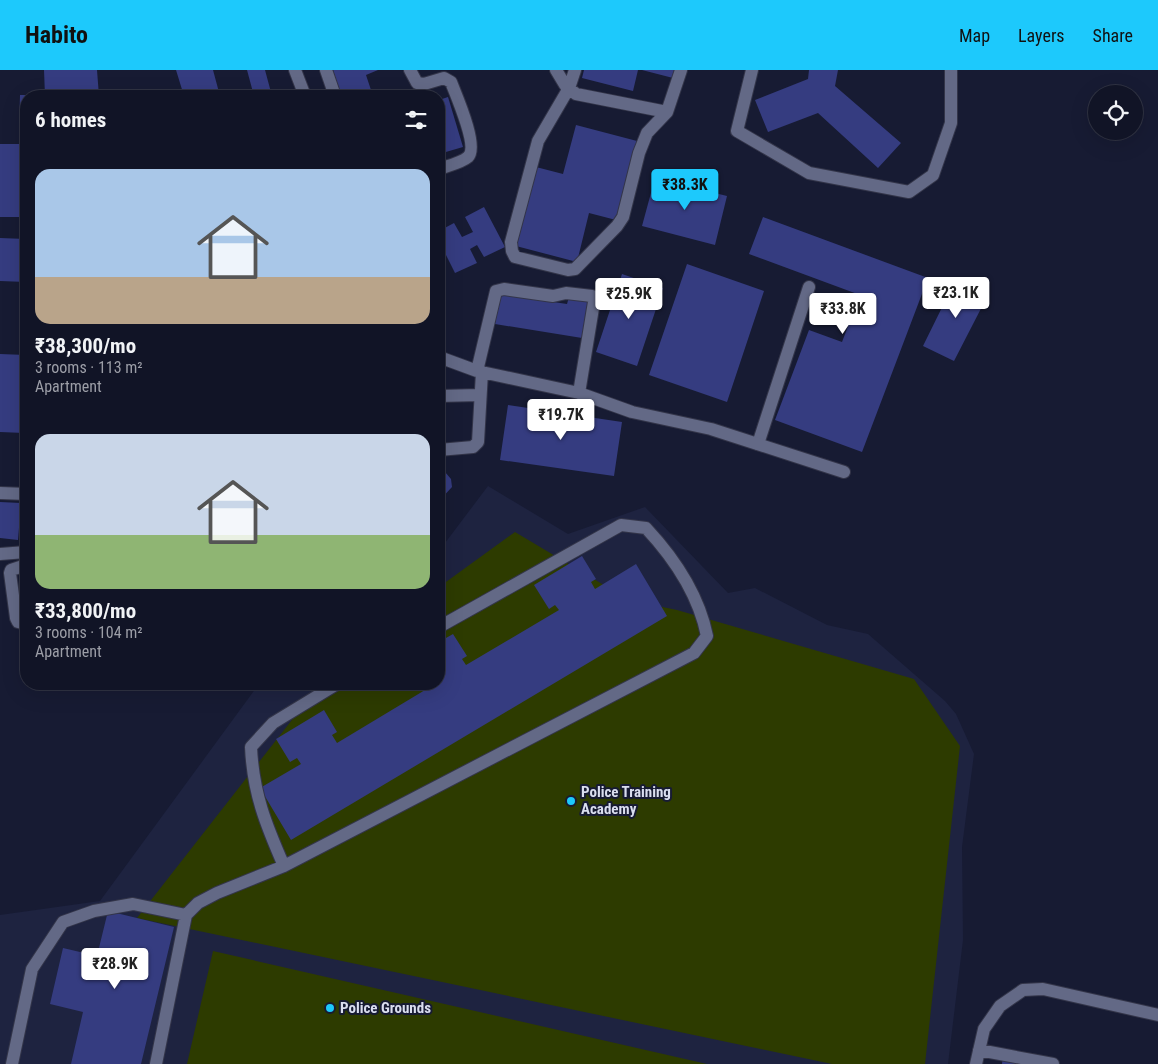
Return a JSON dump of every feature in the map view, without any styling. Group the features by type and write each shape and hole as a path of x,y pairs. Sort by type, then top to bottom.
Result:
{"street":[{"path":"295,70 303,90"},
{"path":"326,70 333,90"},
{"path":"410,70 417,84 424,84 444,78 451,82 472,141 472,152 468,157 445,167"},
{"path":"556,70 569,88 576,94 667,112"},
{"path":"575,70 569,88 538,141 511,242 515,257 568,270 575,269 623,217 639,153 647,133 667,112 681,70"},
{"path":"752,70 737,131 809,173 909,192 933,175 948,132 951,123 951,70"},
{"path":"758,444 809,288"},
{"path":"445,449 474,447 478,442 479,372 496,291 504,289 553,296 566,293 592,296 594,302 579,392"},
{"path":"445,358 479,372 579,392 632,412 711,429 844,472"},
{"path":"445,396 479,395"},
{"path":"0,493 20,494"},
{"path":"156,1064 186,915 198,903 217,893 284,866 694,653 707,636 703,616 690,590 660,543 646,528 622,525 445,624"},
{"path":"0,554 20,552"},
{"path":"0,561 11,570 16,618 20,622"},
{"path":"11,570 20,567"},
{"path":"284,866 262,815 252,774 251,747 273,723 327,690"},
{"path":"12,1064 32,969 63,922 94,912 133,904 186,915"},
{"path":"976,1064 984,1029 1000,1006 1023,990 1043,989 1158,1015"},
{"path":"979,1050 1053,1064"}],"shaded area":[{"name":"Police Training Academy","path":"488,486 568,534 645,507 728,593 755,588 827,625 868,634 945,701 956,714 974,754 962,847 963,940 948,1064 0,1064 0,915 100,901 255,690 445,690 445,543"}],"green space":[{"name":"Police Training Academy","path":"515,532 629,600 677,610 914,679 960,746 925,1064 832,1064 137,918 315,690 445,690 445,583"},
{"name":"Police Grounds","path":"213,951 707,1064 187,1064"}],"building":[{"path":"44,70 97,70 99,90 45,90"},
{"path":"176,70 213,70 218,90 182,90"},
{"path":"247,70 265,70 270,90 252,90"},
{"path":"333,70 378,70 366,75 371,90 339,90"},
{"path":"584,70 638,70 633,91 582,78"},
{"path":"642,70 676,70 673,78"},
{"path":"809,70 838,70 835,86 901,143 878,168 818,113 768,132 755,100 808,79"},
{"path":"20,95 20,133 19,133"},
{"path":"448,97 463,147 445,152 445,98"},
{"path":"576,125 637,141 616,220 589,213 577,262 516,246 536,167 563,174"},
{"path":"0,144 20,144 20,217 0,217"},
{"path":"655,178 727,196 715,245 642,226"},
{"path":"484,207 505,247 484,257 477,245 470,249 477,263 455,273 445,253 445,228 454,223 462,237 473,232 465,217"},
{"path":"763,217 928,278 862,452 775,420 809,330 842,342 860,295 749,254"},
{"path":"0,238 20,239 20,282 0,281"},
{"path":"687,264 764,291 727,402 649,375"},
{"path":"622,274 663,288 637,366 596,352"},
{"path":"957,277 989,293 954,361 923,346"},
{"path":"500,294 567,304 569,297 590,301 582,338 495,324"},
{"path":"0,354 20,355 20,433 0,432"},
{"path":"508,405 622,422 614,476 500,460"},
{"path":"445,472 451,479 452,487 445,495"},
{"path":"0,502 20,503 18,540 0,538"},
{"path":"582,556 596,579 591,582 595,589 636,564 667,616 291,840 260,788 301,764 297,758 290,762 276,739 324,710 337,732 332,735 337,743 425,690 445,690 445,639 453,634 467,656 462,659 466,665 559,610 555,605 549,609 534,585"},
{"path":"108,911 174,927 141,1064 71,1064 83,1012 50,1004 63,948 97,956"},
{"path":"1003,1055 1031,1064 1002,1064"}],"place":[{"name":"Police Training Academy","path":"571,801"},
{"name":"Police Grounds","path":"330,1008"}]}
